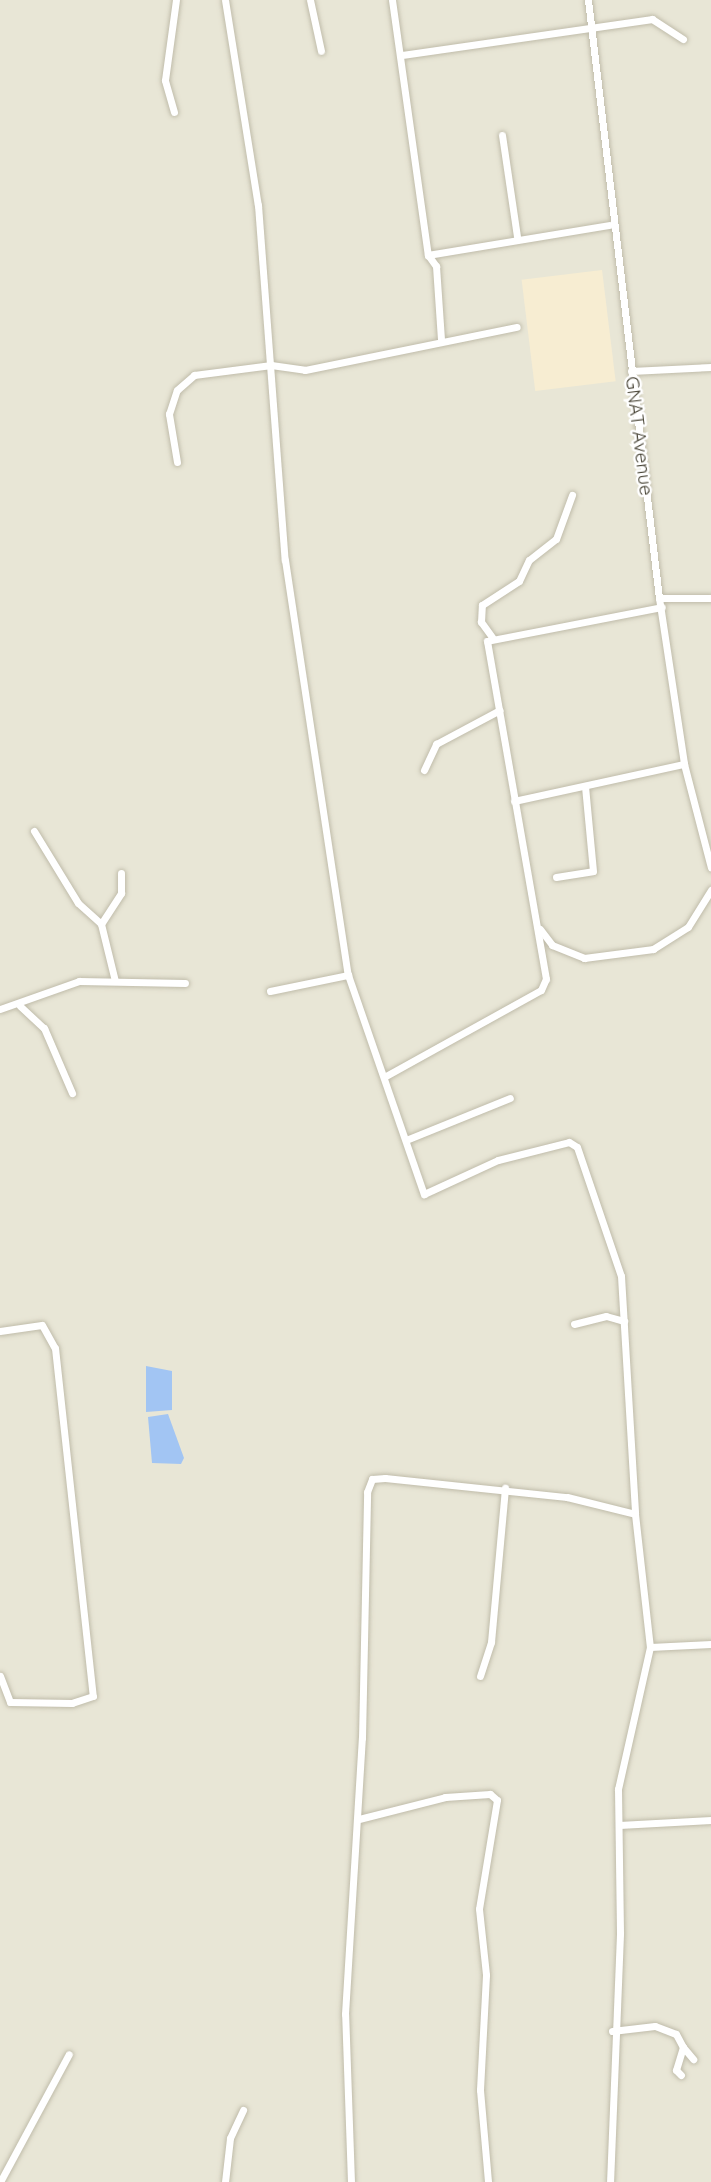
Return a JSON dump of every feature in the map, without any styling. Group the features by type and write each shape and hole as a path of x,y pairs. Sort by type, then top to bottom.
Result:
{"street":[{"path":"174,112 165,80 176,0"},
{"path":"225,0 258,205 285,560 348,975 424,1194 498,1160 574,1144 621,1276 635,1514 650,1647 620,1774 608,2182"},
{"path":"310,0 321,51"},
{"path":"392,0 402,55 428,255 436,266 441,339"},
{"name":"GNAT Avenue","path":"588,0 610,225 659,598 684,764 711,867"},
{"path":"402,55 591,24 652,19 683,39"},
{"path":"502,135 517,237"},
{"path":"428,255 517,237 610,225"},
{"path":"177,462 169,414 186,379 271,365 305,370 441,339 517,327"},
{"path":"631,371 711,367"},
{"path":"492,637 481,622 482,605 519,581 529,559 556,539 572,495"},
{"path":"659,598 711,598"},
{"path":"384,1077 541,990 539,927 514,801 500,710 485,647 492,637 662,607"},
{"path":"424,769 436,744 500,710"},
{"path":"514,801 684,764"},
{"path":"556,877 593,871 585,786"},
{"path":"34,831 79,903 101,924 115,982"},
{"path":"101,924 121,893 121,873"},
{"path":"539,927 552,945 584,958 653,949 688,927 710,894"},
{"path":"270,991 348,975"},
{"path":"0,1009 20,1006 49,987 115,982 185,983"},
{"path":"20,1006 44,1028 72,1093"},
{"path":"406,1140 510,1098"},
{"path":"574,1324 606,1317 624,1321"},
{"path":"0,1331 42,1325 55,1348 93,1696 72,1703 10,1702 0,1676"},
{"path":"351,2182 345,2014 359,1819 372,1479 505,1488 635,1514"},
{"path":"480,1676 491,1642 505,1488"},
{"path":"650,1647 711,1644"},
{"path":"359,1819 445,1797 490,1794 497,1800 479,1909 486,1975 480,2090 488,2182"},
{"path":"619,1825 711,1820"},
{"path":"612,2031 655,2026 676,2034 692,2059"},
{"path":"681,2075 676,2070 683,2048"},
{"path":"0,2182 69,2054"},
{"path":"225,2182 230,2138 243,2110"}],"shaded area":[{"path":"0,0 711,0 711,2182 0,2182"},
{"path":"602,270 616,381 535,391 522,280"}],"water":[{"path":"146,1366 172,1371 172,1410 146,1412"},
{"path":"168,1414 184,1458 181,1464 152,1463 148,1417"}]}
